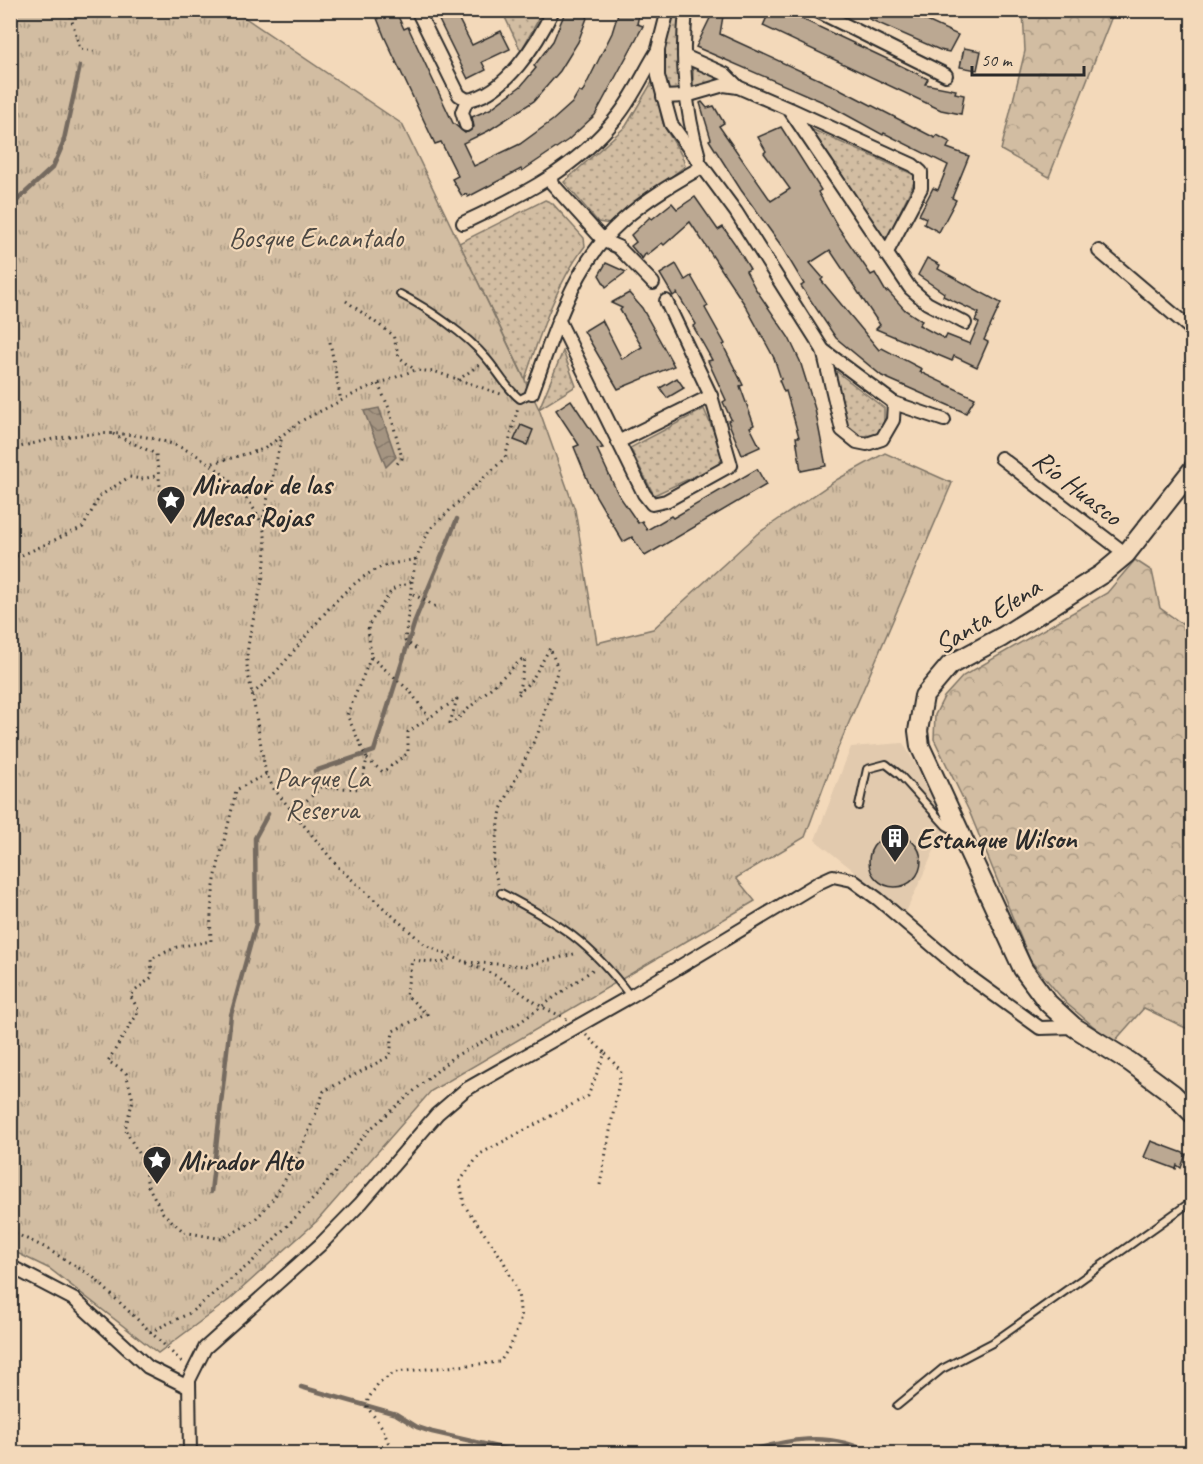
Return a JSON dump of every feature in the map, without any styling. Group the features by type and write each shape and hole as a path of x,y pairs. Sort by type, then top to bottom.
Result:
{"street":[{"path":"417,10 459,95 467,100 476,98 504,80 528,55 553,10"},
{"path":"463,223 549,180 585,151 618,117 658,49 668,10"},
{"path":"686,10 684,56 686,96 689,122 702,167"},
{"path":"815,10 946,75"},
{"path":"658,49 663,97 671,124 736,212 823,350 839,420 847,437 867,444 882,439 893,420 894,403"},
{"path":"684,56 725,74 738,87"},
{"path":"663,97 686,96 716,86 738,87 913,165 921,172 921,188 886,254"},
{"path":"466,125 462,112 467,100"},
{"path":"789,109 910,288 927,303 965,323"},
{"path":"532,393 571,292 604,241 621,222 651,198 702,167"},
{"path":"549,180 604,241 618,247 653,283"},
{"path":"1099,251 1192,330"},
{"path":"559,321 644,494 652,504 666,501 731,465 711,396 666,301"},
{"path":"823,350 894,403 944,420"},
{"path":"618,442 711,396"},
{"name":"Río Huasco","path":"1001,458 1126,554"},
{"name":"Santa Elena","path":"1192,472 1126,554 1102,574 1002,637 950,665 924,696 918,731 920,746 1023,969 1048,1002 1074,1027 1130,1062 1173,1094 1192,1113"},
{"path":"190,1454 188,1387 192,1372 205,1348 320,1245 361,1203 437,1114 465,1090 631,996 820,882 841,876 878,899 967,975 1040,1028 1074,1027"},
{"path":"10,1266 75,1300 148,1367 188,1387"}],"lane":[{"path":"400,294 441,320 487,359 506,388 520,399 532,393"},
{"path":"859,806 867,769 886,764 900,775 946,826 961,834"},
{"path":"501,893 560,926 591,949 631,996"},
{"path":"897,1406 942,1369 992,1343 1192,1201"}],"path":[{"path":"69,10 80,49 94,51"},
{"path":"346,302 393,335 399,357 415,370"},
{"path":"330,342 341,401"},
{"path":"458,380 487,359"},
{"path":"212,463 264,448 301,421 378,384 415,370 436,372 520,399 505,458 429,530 416,559 405,641 418,650"},
{"path":"378,384 389,408 402,458 396,465"},
{"path":"10,450 47,438 109,432 144,435 212,463 248,499 261,525 265,560 249,632 247,660 266,774 274,789 339,868 425,945 497,976 542,1007 561,1015 605,1053 621,1071 600,1185"},
{"path":"109,432 156,454 161,494"},
{"path":"261,525 283,434"},
{"path":"10,556 20,556 83,527 100,496 129,477 143,479 159,475"},
{"path":"252,694 267,682 336,601 376,569 416,559"},
{"path":"412,581 392,590 368,626 372,657 347,716 367,759 383,772 408,753 408,732 457,699 450,723 454,722 521,660 525,659 518,694 533,678 550,648 558,669 552,693 524,768 501,810 493,867 501,893"},
{"path":"412,594 438,608"},
{"path":"372,657 410,691 429,718"},
{"path":"293,812 322,787 360,789 367,759"},
{"path":"266,774 236,790 218,859 209,907 211,941 177,947 151,959 152,977 130,995 139,1011 108,1062 126,1073 133,1100 125,1129 143,1162 148,1185 163,1213 184,1232 222,1239 253,1221 270,1202 308,1137 324,1091 390,1056 393,1031 427,1014 406,995 412,960 442,963 453,957"},
{"path":"461,962 526,966 591,949"},
{"path":"150,1332 190,1313 252,1262 318,1194 368,1131 453,1057 519,1023 604,962"},
{"path":"393,1454 382,1427 367,1407 368,1399 378,1384 394,1372 500,1362 513,1341 521,1318 518,1293 503,1260 464,1205 460,1181 480,1154 588,1096 605,1053"},
{"path":"10,1231 44,1246 92,1276 192,1372"}],"shaded area":[{"path":"903,743 948,820 906,912 815,840 851,747"}],"green space":[{"name":"Parque La Reserva","path":"10,11 235,11 402,124 539,409 575,510 597,643 653,629 757,534 838,479 885,453 952,483 838,748 805,837 736,878 755,901 431,1091 317,1221 229,1300 158,1353 50,1269 11,1250"},
{"path":"502,11 543,11 521,51"},
{"path":"672,11 680,11 681,85 678,92 670,93 666,89 663,53"},
{"path":"1023,11 1114,11 1049,177 1001,150 1025,51"},
{"path":"693,65 724,79 693,89"},
{"path":"652,82 657,92 661,118 685,166 610,224 598,222 564,182 626,126"},
{"path":"811,129 917,176 886,241"},
{"path":"545,200 552,203 584,238 585,246 557,293 525,379 459,243"},
{"path":"563,351 576,386 539,409"},
{"path":"832,368 884,408 884,423 878,433 863,437 848,429"},
{"path":"704,409 724,456 717,466 654,495 630,448"},
{"path":"1135,560 1152,571 1160,608 1192,631 1192,1031 1144,1008 1113,1043 1066,1003 1030,960 969,811 934,739 935,715 944,697 963,676 1107,593"}],"water":[{"path":"379,408 396,457 386,467 364,411"}],"building":[{"path":"395,10 404,29 408,27 453,123 465,133 474,127 472,117 490,109 521,86 536,68 534,66 553,41 566,10 590,10 578,42 560,71 534,101 488,131 463,143 474,166 520,144 572,103 579,91 582,93 612,33 619,10 640,10 637,24 643,26 595,115 568,140 522,171 521,169 468,197 466,194 462,196 452,179 458,176 441,142 435,144 384,36 377,18"},
{"path":"434,10 454,10 472,45 501,31 510,49 482,62 486,70 468,79"},
{"path":"714,10 724,10 720,34 840,89 935,138 937,135 950,142 947,148 969,156 952,198 956,200 939,232 924,224 926,218 919,215 933,188 938,190 948,165 884,133 883,135 823,102 696,47"},
{"path":"770,10 783,10 885,58 928,79 925,84 956,90 955,93 964,95 961,114 941,110 763,26"},
{"path":"874,10 903,10 958,35 949,52 940,50 869,19"},
{"path":"964,48 981,51 977,70 960,67"},
{"path":"702,102 707,108 714,106 724,123 719,126 771,201 790,189 764,153 766,151 758,137 781,127 821,190 818,192 838,227 871,275 875,273 886,292 888,291 905,310 922,321 919,325 945,339 947,335 970,344 979,323 975,321 979,313 943,296 944,293 918,275 927,258 940,265 938,269 1001,303 984,340 988,342 977,367 954,356 952,361 876,329 880,325 830,250 810,263 823,278 821,280 879,350 882,348 922,369 920,372 975,398 966,413 882,376 836,338 801,286 804,284 780,244 709,140 711,139 700,103"},
{"path":"695,197 718,230 723,227 735,244 750,269 746,271 755,288 789,338 800,361 815,409 826,466 801,471 796,437 799,437 786,391 784,392 779,380 781,379 774,358 745,305 690,222 664,245 662,243 647,255 646,253 642,259 631,246 636,242 631,235 650,217 652,219 672,203 677,209"},
{"path":"606,263 626,272 606,287 599,275"},
{"path":"676,264 685,280 691,276 708,306 705,308 725,344 723,345 743,385 740,386 754,425 750,427 760,447 742,455 728,421 731,419 723,402 726,400 708,361 712,360 693,326 696,324 677,293 673,296 660,274"},
{"path":"629,293 642,308 674,366 618,389 584,331 602,320 622,359 642,347 620,310 622,308 611,303"},
{"path":"677,378 684,388 667,398 660,388"},
{"path":"571,400 603,448 597,449 618,494 638,523 642,521 647,530 671,516 673,518 757,469 766,485 645,556 632,537 623,542 590,486 574,447 579,445 556,410"},
{"path":"521,425 533,430 527,445 514,440"},
{"name":"Estanque Wilson","path":"890,835 900,835 914,842 921,861 914,880 900,887 890,887 880,883 873,876 869,866 869,856 873,846 880,839"},
{"path":"1151,1141 1186,1154 1181,1168 1177,1165 1176,1169 1144,1157"}],"waterway":[{"path":"10,207 53,167 63,144 80,66"},
{"path":"315,771 374,751 416,618 457,519"},
{"path":"211,1192 231,1015 256,924 255,838 268,814"},
{"path":"301,1387 396,1414 417,1427 432,1432 528,1454"},
{"path":"741,1454 774,1444 807,1439 840,1442 856,1446 872,1454"}],"place":[{"name":"Mirador de las Mesas Rojas","path":"171,526"},
{"name":"Estanque Wilson","path":"895,864"},
{"name":"Mirador Alto","path":"157,1186"}],"park label":[{"name":"Bosque Encantado","path":"316,237"}]}
